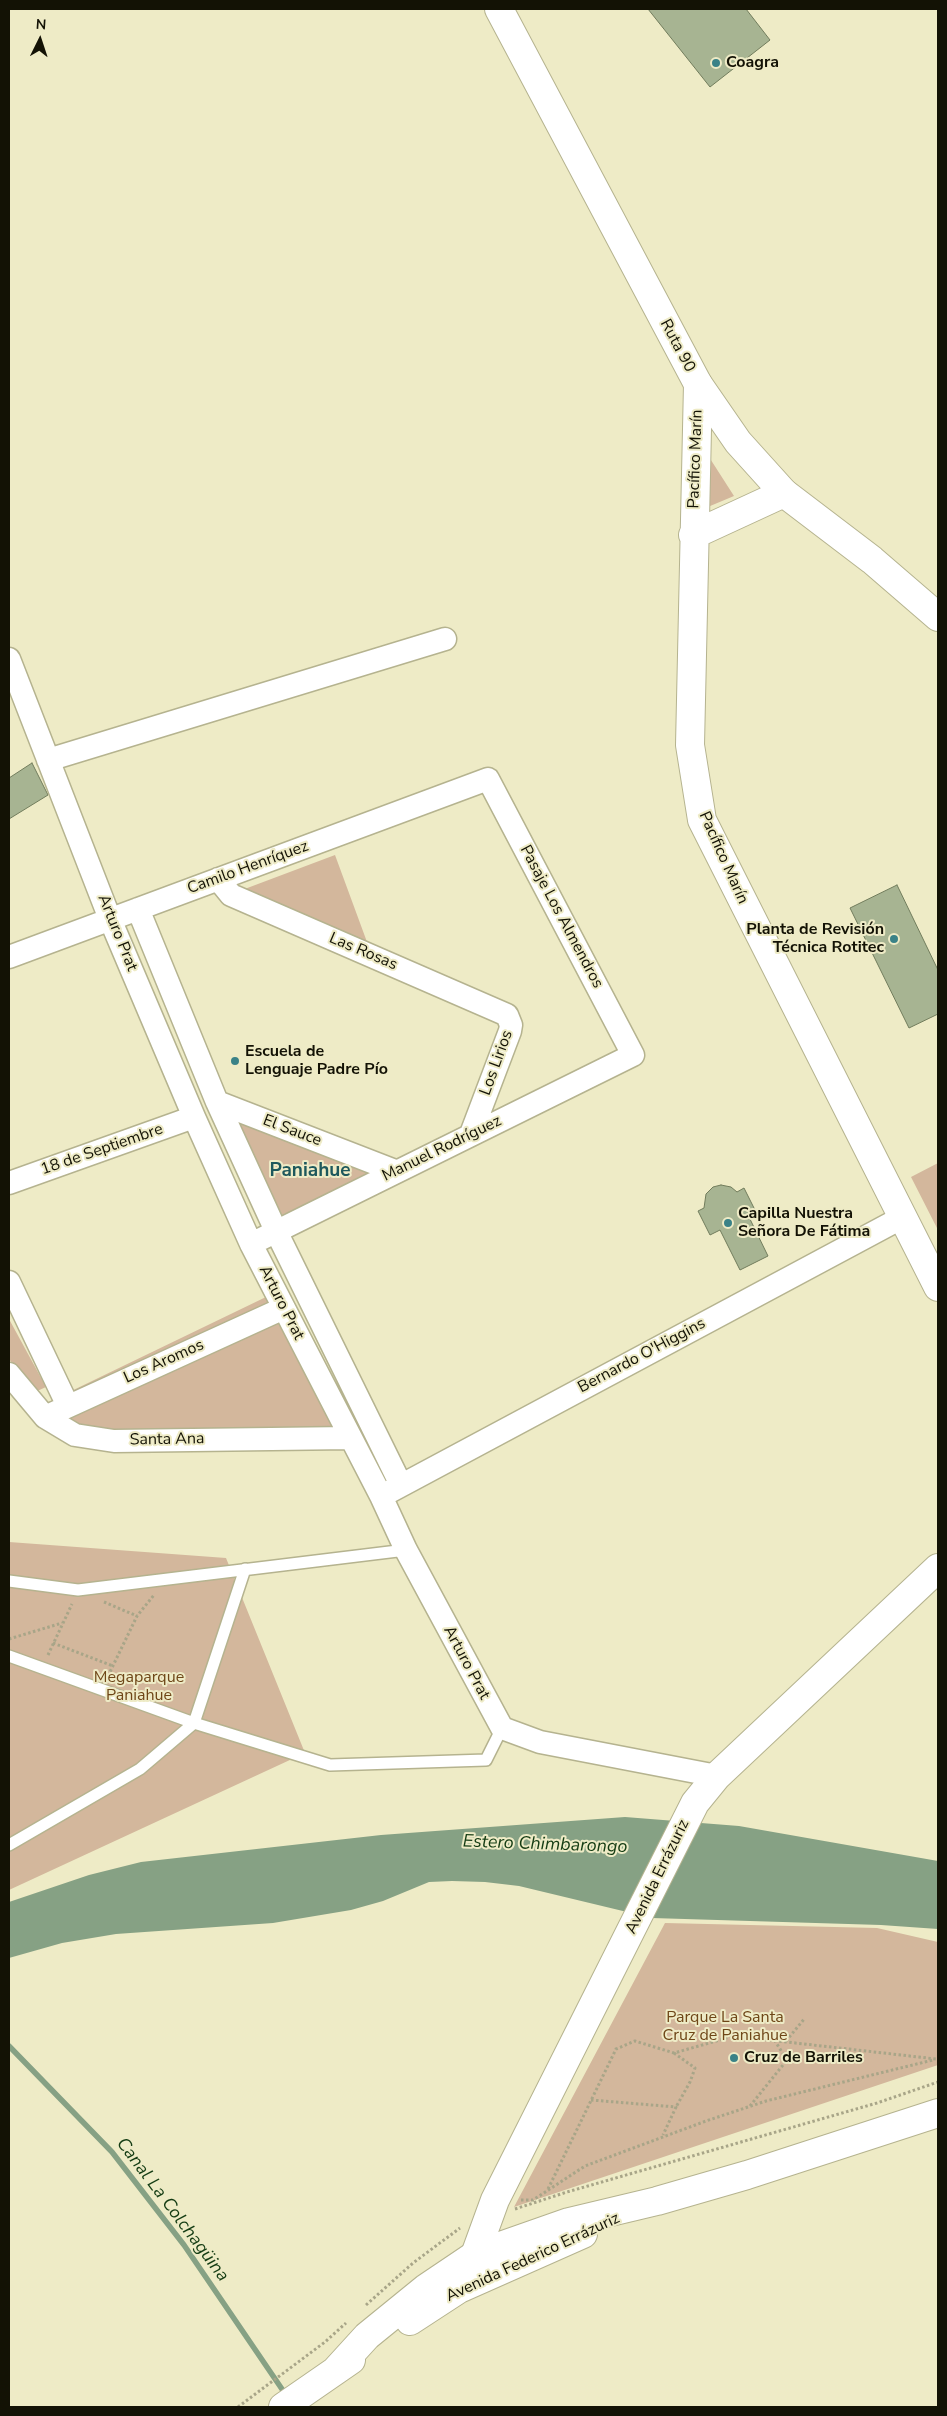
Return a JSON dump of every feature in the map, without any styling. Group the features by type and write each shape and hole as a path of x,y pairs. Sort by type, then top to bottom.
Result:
{"main road":[{"name":"Ruta 90","path":"499,9 698,384 738,442 784,493 872,560 938,617"},
{"name":"Pacífico Marín","path":"698,384 693,535 690,745 702,820 938,1286"},
{"path":"693,535 784,493"},
{"name":"Avenida Errázuriz","path":"459,2289 475,2255 495,2200 695,1803 716,1776 938,1568"},
{"name":"Avenida Federico Errázuriz","path":"336,2370 367,2336 426,2288 475,2255 569,2222 657,2201 747,2175 938,2113"},
{"name":"Avenida Federico Errázuriz","path":"282,2407 459,2289 657,2201"}],"street":[{"path":"48,760 445,639"},
{"name":"Arturo Prat","path":"9,659 17,704 48,760 110,919 194,1117 251,1244 381,1496 406,1550 502,1728"},
{"name":"Camilo Henríquez","path":"9,957 488,779"},
{"name":"Pasaje Los Almendros","path":"488,779 633,1055"},
{"name":"Las Rosas","path":"218,880 231,895 503,1012 510,1019"},
{"name":"Arturo Prat","path":"138,909 217,1102 276,1231 402,1485"},
{"name":"Los Lirios","path":"471,1134 510,1031 510,1019"},
{"name":"Manuel Rodríguez","path":"251,1244 395,1171 633,1055"},
{"name":"El Sauce","path":"217,1102 395,1171"},
{"name":"18 de Septiembre","path":"9,1183 194,1117"},
{"name":"Bernardo O'Higgins","path":"381,1496 903,1217"},
{"path":"9,1282 68,1406"},
{"name":"Los Aromos","path":"45,1417 284,1308"},
{"name":"Santa Ana","path":"9,1374 45,1417 75,1435 114,1441 350,1438"},
{"path":"502,1728 540,1742 716,1776"}],"lane":[{"path":"9,1580 78,1590 166,1578 200,1577 245,1569 406,1550"},
{"path":"9,1845 140,1770 194,1724 245,1569"},
{"path":"9,1656 194,1724 330,1765 486,1760 502,1728"}],"path":[{"path":"102,1689 137,1616 166,1578"},
{"path":"42,1667 78,1590 137,1616"},
{"path":"9,1639 63,1622"},
{"path":"53,1643 113,1666"},
{"path":"785,2042 805,2018"},
{"path":"674,2053 734,2036 937,2059"},
{"path":"750,2106 786,2060 774,2040"},
{"path":"548,2189 616,2049 635,2041 674,2053 695,2068 663,2136"},
{"path":"495,2200 533,2200 585,2166 663,2136 750,2106 937,2059"},
{"path":"591,2100 676,2107"},
{"path":"238,2407 307,2355"}],"green space":[{"path":"709,457 734,496 703,509"},
{"path":"335,855 367,942 242,890"},
{"path":"236,1120 375,1175 282,1215"},
{"path":"938,1163 938,1230 911,1177"},
{"path":"266,1297 350,1438 114,1441 32,1410"},
{"path":"9,1319 46,1387 35,1392 9,1359"},
{"name":"Megaparque Paniahue","path":"9,1542 226,1558 305,1753 9,1890"},
{"name":"Parque La Santa Cruz de Paniahue","path":"665,1923 877,1928 938,1942 938,2065 514,2207"}],"water":[{"name":"Estero Chimbarongo","path":"625,1817 739,1826 938,1861 938,1929 881,1925 652,1918 519,1886 452,1881 429,1882 383,1901 351,1910 273,1923 116,1934 62,1943 9,1958 9,1902 89,1875 141,1862 381,1835"}],"building":[{"name":"Coagra","path":"648,9 746,9 770,40 710,87"},
{"path":"32,763 48,795 9,819 9,778"},
{"name":"Planta de Revisión Técnica Rotitec","path":"897,885 938,970 938,1014 909,1028 850,908"},
{"name":"Capilla Nuestra Señora De Fátima","path":"721,1185 731,1187 737,1192 744,1188 756,1212 748,1215 768,1256 740,1270 720,1230 710,1235 698,1211 704,1208 706,1194 713,1187"}],"waterway":[{"name":"Canal La Colchagüina","path":"9,2046 112,2152 184,2245 286,2395"}],"place":[{"name":"Coagra","path":"716,63"},
{"name":"Planta de Revisión Técnica Rotitec","path":"894,939"},
{"name":"Escuela de Lenguaje Padre Pío","path":"235,1061"},
{"name":"Capilla Nuestra Señora De Fátima","path":"728,1223"},
{"name":"Cruz de Barriles","path":"734,2058"}],"district":[{"name":"Paniahue","path":"310,1171"}]}
